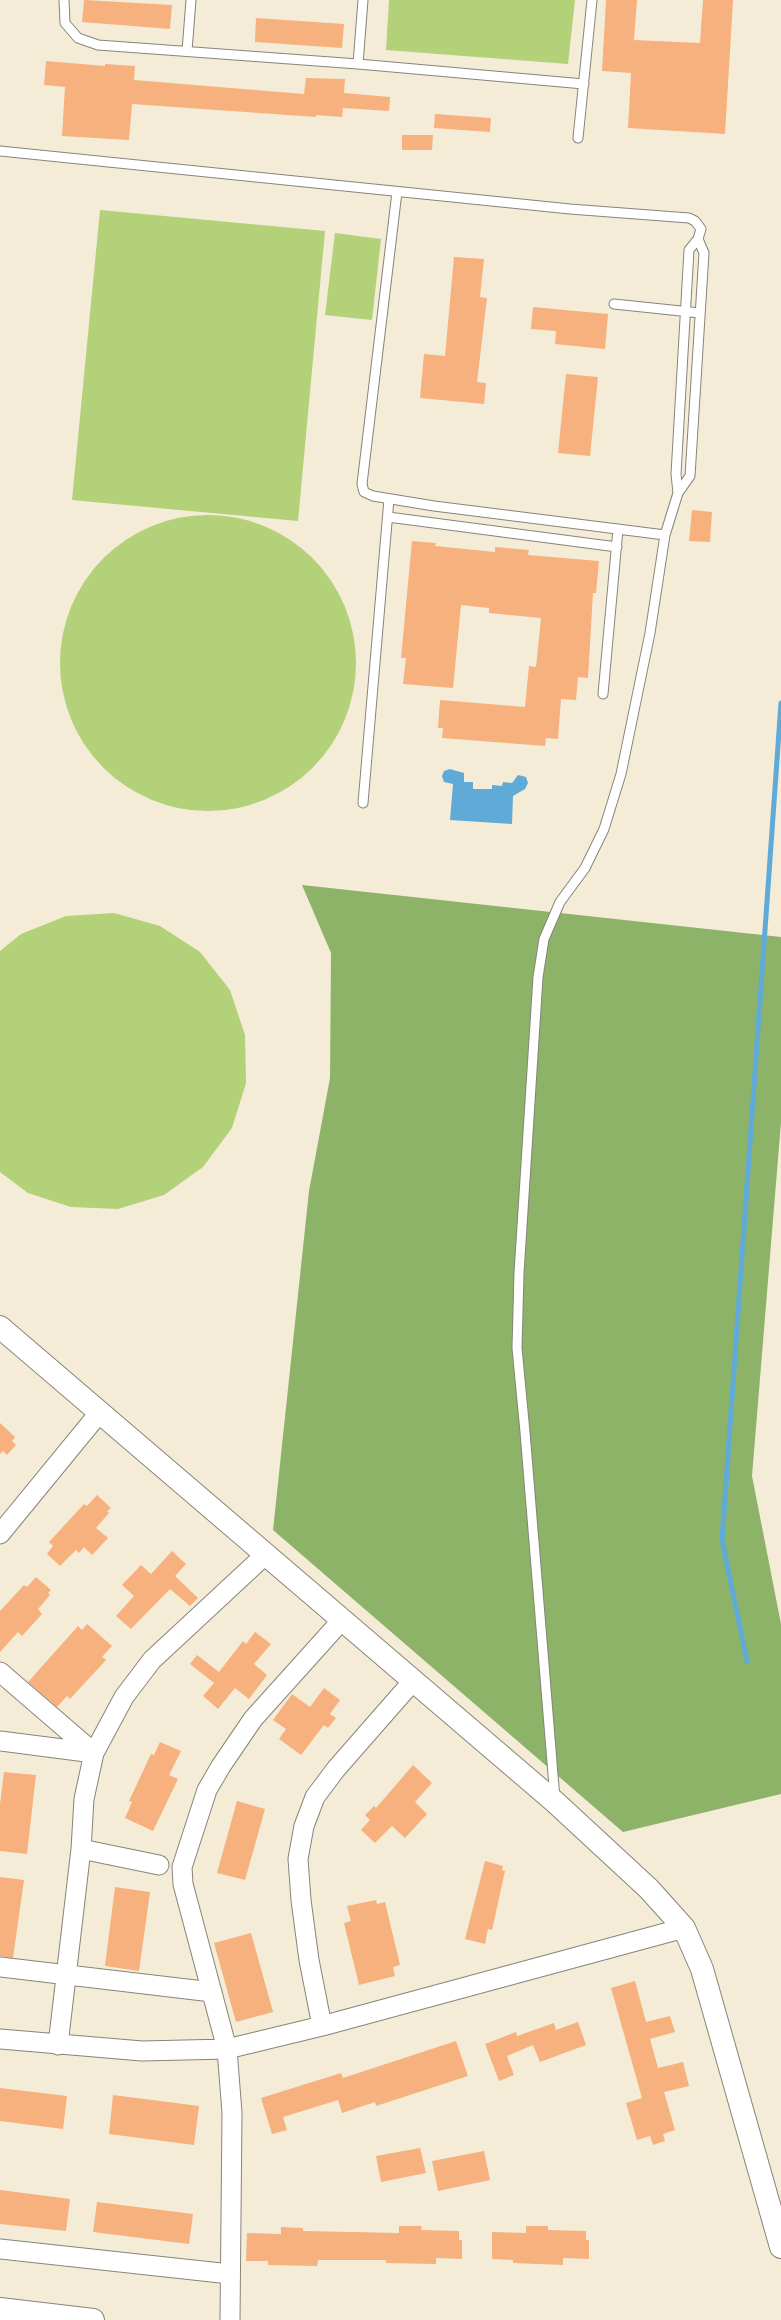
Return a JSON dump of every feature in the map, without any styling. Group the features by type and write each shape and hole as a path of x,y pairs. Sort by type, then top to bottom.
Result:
{"street":[{"path":"0,1327 555,1802 649,1889 684,1928 702,1969 781,2247"},
{"path":"0,1534 100,1412"},
{"path":"58,2045 81,1849 84,1799 94,1753 124,1697 152,1660 265,1555"},
{"path":"230,2320 232,2113 227,2049 183,1884 182,1867 207,1790 253,1719 342,1620"},
{"path":"0,1672 94,1753"},
{"path":"322,2026 309,1960 301,1900 298,1859 304,1826 315,1797 332,1774 413,1681"},
{"path":"0,1741 94,1753"},
{"path":"81,1849 160,1865"},
{"path":"0,2039 142,2051 227,2049 322,2026 684,1928"},
{"path":"0,1967 212,1992"},
{"path":"0,2249 230,2274"},
{"path":"0,2309 85,2320"}],"lane":[{"path":"64,0 65,23 78,38 98,46 188,51 358,64 584,84"},
{"path":"188,51 191,0"},
{"path":"358,64 364,0"},
{"path":"578,138 592,0"},
{"path":"0,152 570,209 689,218 695,221 700,229 698,239 689,250 676,474 678,492"},
{"path":"397,192 362,484 364,492 373,496 389,499 665,535"},
{"path":"555,1802 526,1440 516,1348 519,1273 538,977 544,939 560,902 584,868 604,829 621,774 650,633 665,535 678,492 690,476 704,253 698,239"},
{"path":"614,304 700,313"},
{"path":"362,804 389,499"},
{"path":"388,517 616,546"},
{"path":"603,694 618,529"}],"green space":[{"path":"389,0 575,0 568,64 386,50"},
{"path":"100,210 325,231 298,521 72,500"},
{"path":"335,233 381,239 372,320 325,315"},
{"path":"208,515 237,518 265,526 290,540 302,549 322,569 331,581 345,606 353,634 356,663 353,692 345,720 331,745 322,757 302,777 290,786 265,800 237,808 208,811 179,808 151,800 126,786 114,777 94,757 85,745 71,720 63,692 60,663 63,634 71,606 85,581 94,569 114,549 126,540 151,526 179,518"},
{"path":"302,885 781,937 781,1122 752,1476 781,1624 781,1794 623,1832 273,1530 309,1191 330,1078 331,953"},
{"path":"114,913 160,926 200,952 230,990 245,1035 246,1083 232,1128 203,1167 164,1195 118,1209 71,1207 28,1193 0,1172 0,951 21,934 66,916"}],"water":[{"path":"450,769 464,773 464,782 473,782 473,789 492,789 492,785 502,786 503,782 512,783 518,775 526,777 528,783 525,789 513,796 512,824 450,820 453,784 444,782 442,776 444,771"}],"building":[{"path":"84,0 172,5 170,29 82,22"},
{"path":"606,0 637,0 634,40 700,43 703,0 733,0 725,134 628,128 631,73 602,71"},
{"path":"256,18 344,24 342,48 255,42"},
{"path":"46,61 105,66 105,64 135,66 134,80 304,94 306,78 345,79 344,93 390,97 389,111 343,108 342,117 316,115 316,117 132,104 129,140 62,136 65,87 44,85"},
{"path":"435,114 491,118 490,132 434,128"},
{"path":"402,135 433,135 432,150 402,150"},
{"path":"454,257 484,259 480,297 487,298 477,382 486,383 484,404 420,398 424,354 445,356"},
{"path":"533,307 608,314 605,349 555,344 556,331 531,329"},
{"path":"566,374 598,377 590,456 558,453"},
{"path":"692,510 712,512 710,542 689,541"},
{"path":"412,541 436,543 435,546 495,552 495,547 529,550 528,555 599,561 596,593 593,593 588,678 578,677 576,700 561,699 558,739 546,738 545,746 442,738 443,728 438,728 440,700 525,707 529,666 536,667 541,618 489,613 489,608 461,605 453,688 403,684 406,658 401,658"},
{"path":"0,1423 15,1437 12,1441 16,1445 7,1455 3,1451 0,1454"},
{"path":"97,1495 111,1508 107,1511 109,1513 96,1528 108,1538 92,1555 84,1547 79,1553 76,1550 60,1566 47,1554 53,1546 49,1542 84,1504 87,1506"},
{"path":"172,1551 186,1564 175,1576 198,1598 190,1606 170,1589 131,1629 116,1616 134,1596 122,1585 141,1565 151,1574"},
{"path":"36,1577 51,1590 48,1593 50,1595 38,1609 42,1614 22,1636 18,1632 0,1652 0,1611 24,1585 27,1587"},
{"path":"87,1624 112,1646 102,1657 106,1660 70,1699 67,1696 57,1707 28,1682 78,1626 82,1630"},
{"path":"255,1632 271,1644 254,1664 267,1675 249,1699 235,1688 218,1709 203,1696 214,1683 190,1664 197,1655 219,1672 243,1641 246,1644"},
{"path":"324,1688 340,1700 330,1714 336,1718 328,1728 324,1725 301,1755 279,1739 286,1729 273,1720 292,1694 310,1707"},
{"path":"160,1742 181,1751 169,1775 178,1779 153,1831 125,1818 132,1802 129,1801 151,1754 154,1755"},
{"path":"413,1765 432,1783 415,1802 427,1814 405,1838 392,1826 375,1843 361,1830 370,1820 365,1815 374,1806 376,1808"},
{"path":"4,1772 36,1775 27,1854 0,1851 0,1804"},
{"path":"237,1801 265,1809 245,1880 217,1873"},
{"path":"485,1861 503,1866 502,1870 505,1871 492,1930 488,1929 485,1944 465,1939"},
{"path":"0,1877 24,1880 13,1958 0,1956"},
{"path":"115,1887 150,1892 139,1971 105,1966"},
{"path":"376,1900 377,1904 385,1902 400,1965 393,1967 395,1976 359,1985 344,1923 351,1921 347,1906"},
{"path":"251,1933 273,2012 236,2022 214,1943"},
{"path":"635,1981 646,2022 670,2016 675,2032 650,2039 658,2068 683,2062 689,2086 664,2092 675,2130 663,2134 665,2141 653,2145 650,2136 637,2140 626,2103 642,2098 611,1988"},
{"path":"578,2022 586,2045 540,2062 533,2045 507,2056 514,2075 499,2081 485,2044 516,2032 517,2036 554,2023 556,2030"},
{"path":"456,2041 468,2076 376,2106 375,2102 342,2113 338,2100 283,2117 287,2130 272,2134 261,2098 341,2073 343,2078"},
{"path":"0,2088 67,2096 63,2129 0,2121"},
{"path":"113,2095 199,2106 194,2145 109,2134"},
{"path":"420,2148 426,2173 381,2182 376,2156"},
{"path":"484,2151 490,2180 438,2191 432,2161"},
{"path":"0,2190 70,2199 66,2231 0,2224"},
{"path":"97,2202 193,2214 189,2244 93,2232"},
{"path":"399,2226 422,2226 421,2230 459,2231 459,2240 462,2240 462,2259 436,2258 436,2264 386,2263 386,2260 318,2260 317,2266 268,2265 268,2261 246,2261 247,2233 281,2234 281,2227 303,2228 303,2231 399,2233"},
{"path":"526,2226 548,2226 548,2230 586,2231 586,2240 589,2240 589,2259 563,2258 563,2265 513,2263 513,2260 492,2259 492,2232 526,2233"}],"waterway":[{"path":"747,1661 722,1540 781,703"}]}
